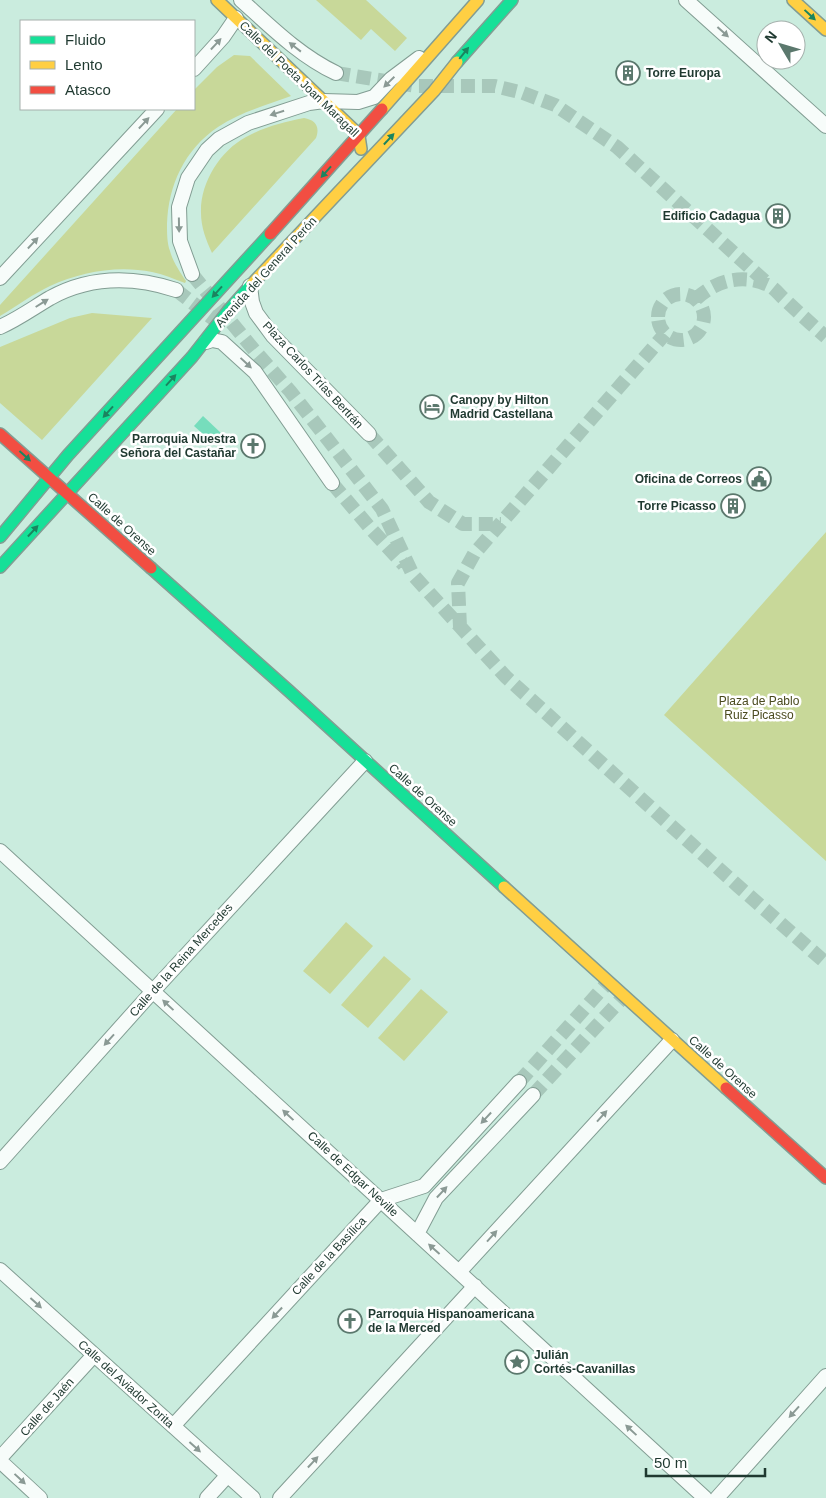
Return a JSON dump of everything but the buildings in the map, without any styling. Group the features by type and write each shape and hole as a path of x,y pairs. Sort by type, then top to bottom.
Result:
{"main road":[{"name":"Calle del Poeta Joan Maragall","path":"217,0 324,100 359,136 361,142 360,157 334,189 320,213"},
{"name":"Avenida del General Perón","path":"0,538 68,455 359,136 441,40 478,0"},
{"name":"Avenida del General Perón","path":"0,567 206,342 228,311 250,286 434,91 468,48 512,0"},
{"path":"793,0 826,30"},
{"name":"Calle de Orense","path":"0,434 826,1178"}],"street":[{"name":"Calle del Poeta Joan Maragall","path":"242,0 298,49 325,68 336,72"},
{"path":"686,0 826,126"},
{"path":"195,68 223,37 236,18"},
{"name":"Avenida del General Perón","path":"192,274 180,241 180,207 188,178 207,150 226,135 248,123 309,103 324,100 358,102 374,97 392,79 441,40"},
{"path":"0,278 156,110"},
{"path":"0,327 50,298 85,284 110,280 137,280 155,283 176,290"},
{"name":"Plaza Carlos Trías Bertrán","path":"250,286 252,302 256,313 273,336 369,434"},
{"path":"206,342 212,340 222,342 255,372 332,482"},
{"name":"Calle de la Reina Mercedes","path":"0,1162 153,991 365,761"},
{"name":"Calle de Edgar Neville","path":"0,851 705,1498"},
{"path":"459,1272 672,1040"},
{"name":"Calle de la Basílica","path":"173,1426 381,1200 424,1186 519,1082"},
{"path":"417,1234 436,1198 533,1095"},
{"name":"Calle del Aviador Zorita","path":"0,1270 253,1498"},
{"path":"280,1498 475,1286"},
{"name":"Calle de Jaén","path":"0,1460 94,1355"},
{"path":"717,1498 826,1376"},
{"path":"0,1460 40,1498"},
{"path":"207,1498 227,1476"}],"green space":[{"path":"316,0 366,0 407,38 395,51 371,29 361,40"},
{"path":"234,55 250,56 291,96 244,113 218,127 196,146 180,169 168,210 167,234 171,255 186,281 185,283 160,274 139,270 100,271 74,277 50,286 0,316 0,305 176,110 195,110 195,89 217,67"},
{"path":"304,118 312,120 316,125 318,131 316,138 212,253 204,233 201,213 204,190 213,169 228,151 246,137 274,125"},
{"path":"92,313 152,318 42,440 0,403 0,347 70,318"},
{"name":"Plaza de Pablo Ruiz Picasso","path":"826,532 826,861 664,715"},
{"path":"346,922 373,946 330,994 303,971"},
{"path":"384,956 411,979 368,1028 341,1005"},
{"path":"421,989 448,1012 404,1061 378,1038"}],"shaded area":[{"path":"203,416 221,433 213,443 194,426"}],"tunnel":[{"path":"336,73 416,86 495,86 523,93 555,105 617,147 769,285"},
{"path":"192,274 290,391 382,509 413,575 506,677 826,963"},
{"path":"696,299 720,283 739,279 758,281 774,289 826,337"},
{"path":"176,290 225,328"},
{"path":"681,294 694,298 700,304 704,317 700,330 694,336 681,340 668,336 662,330 658,317 662,304 668,298 681,294"},
{"path":"460,627 458,583 474,554 665,334"},
{"path":"369,434 429,502 463,524 501,524"},
{"path":"332,483 404,565"},
{"path":"519,1082 610,980"},
{"path":"533,1095 627,993"}],"traffic: fast":[{"path":"457,62 512,0"},
{"path":"0,537 68,455 270,234"},
{"path":"0,567 192,357 252,284"},
{"path":"151,568 504,887"}],"traffic: slow":[{"path":"217,0 353,129 359,136 361,149"},
{"path":"382,109 478,0"},
{"path":"793,0 826,30"},
{"path":"252,284 434,91 457,62"},
{"path":"504,887 726,1088"}],"traffic: jam":[{"path":"270,234 382,109"},
{"path":"0,434 151,568"},
{"path":"726,1088 826,1178"}],"place":[{"name":"Torre Europa","path":"628,73"},
{"name":"Edificio Cadagua","path":"778,216"},
{"name":"Canopy by Hilton Madrid Castellana","path":"432,407"},
{"name":"Parroquia Nuestra Señora del Castañar","path":"253,446"},
{"name":"Oficina de Correos","path":"759,479"},
{"name":"Torre Picasso","path":"733,506"},
{"name":"Parroquia Hispanoamericana de la Merced","path":"350,1321"},
{"name":"Julián Cortés-Cavanillas","path":"517,1362"}]}
